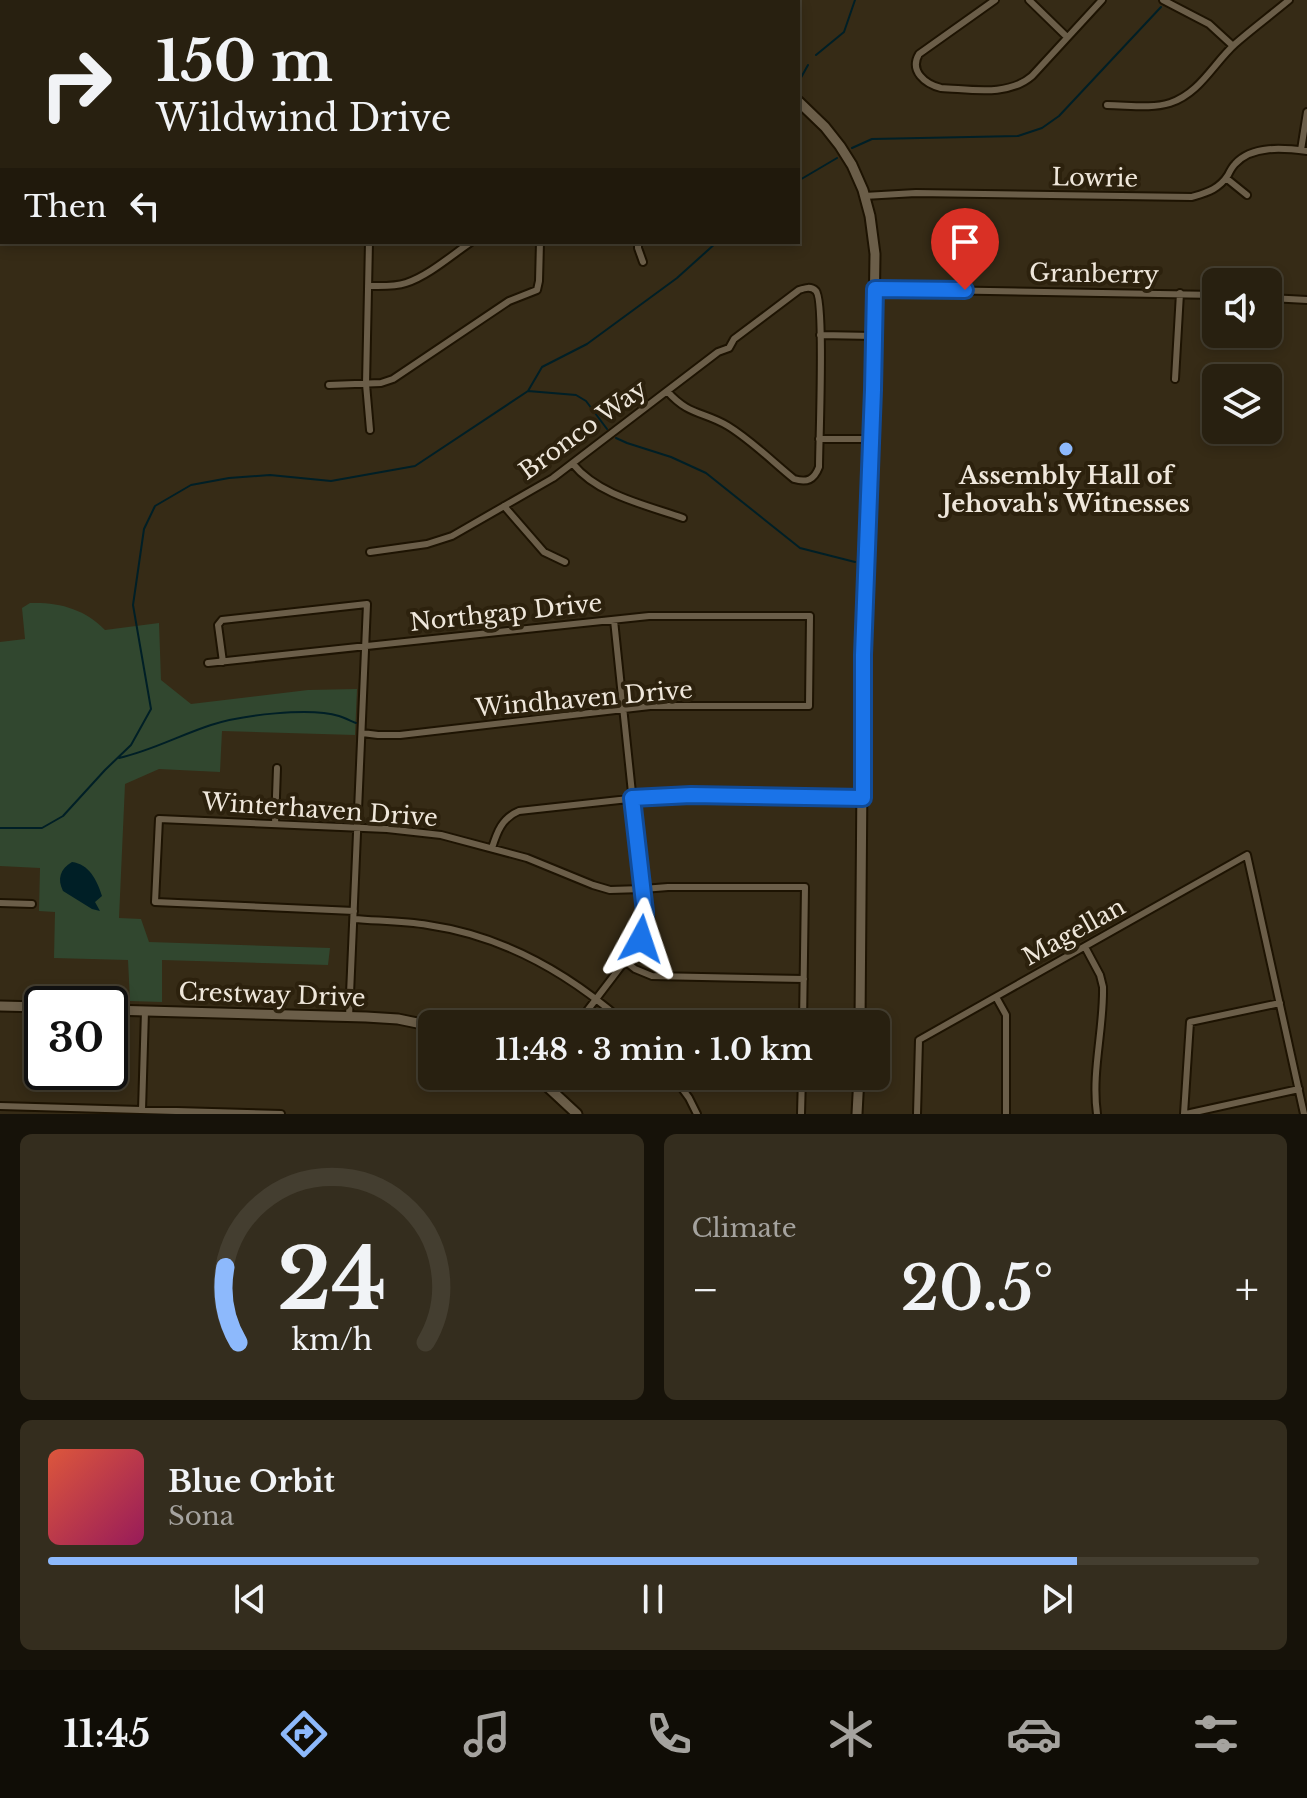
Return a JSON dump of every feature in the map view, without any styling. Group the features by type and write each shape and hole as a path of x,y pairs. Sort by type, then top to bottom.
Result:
{"main road":[{"path":"800,103 840,146 852,165 870,216 875,254 863,655 860,1010"},
{"path":"0,1006 24,1007"},
{"name":"Crestway Drive","path":"128,1011 398,1019 418,1023"},
{"path":"552,1090 577,1114"},
{"path":"857,1114 858,1090"}],"street":[{"path":"995,0 916,58 916,71 922,79 941,88 1006,89 1020,85 1102,0"},
{"path":"1029,0 1067,37"},
{"path":"1163,0 1209,24 1233,46"},
{"path":"1107,105 1154,106 1181,98 1199,85 1233,46 1289,0"},
{"path":"1304,150 1307,112"},
{"name":"Lowrie","path":"864,196 916,193 1192,197 1213,191 1235,164 1249,154 1266,149 1304,150"},
{"path":"1226,178 1247,195"},
{"path":"369,244 366,384 370,430"},
{"path":"329,385 381,383 393,379 509,301 537,290 540,244"},
{"path":"638,244 643,262"},
{"path":"368,286 405,284 460,245"},
{"name":"Bronco Way","path":"370,552 440,540 553,478 718,352 724,342 734,339 806,287 813,288 820,300 820,335"},
{"name":"Granberry","path":"875,289 1202,294"},
{"path":"1175,379 1180,293"},
{"path":"1282,299 1307,300"},
{"path":"667,391 678,404 729,427 794,479 810,480 819,467 820,335 874,336"},
{"path":"819,439 871,439"},
{"path":"573,464 592,482 605,489 683,518"},
{"path":"504,506 544,552 565,562"},
{"path":"223,662 218,625 222,620 367,604 349,1017"},
{"name":"Northgap Drive","path":"208,663 680,614 810,616 809,706"},
{"path":"588,1010 641,939 645,918 614,620"},
{"name":"Windhaven Drive","path":"362,733 400,735 677,706 809,706"},
{"path":"275,824 277,768"},
{"path":"492,848 502,823 519,811 632,798 691,795 863,798"},
{"name":"Winterhaven Drive","path":"354,915 155,902 159,819 358,827 441,835 527,858 601,888 618,890 805,887 804,979"},
{"name":"Magellan","path":"917,1114 919,1040 1247,855 1280,1003"},
{"path":"0,903 32,904"},
{"path":"354,915 429,925 469,933 500,944 567,978 610,1010"},
{"path":"1085,947 1103,987 1095,1087 1097,1114"},
{"path":"625,961 652,976 804,979 803,1010"},
{"path":"996,997 1006,1015 1006,1114"},
{"path":"1299,1089 1185,1114 1190,1022 1280,1003 1299,1089 1304,1114"},
{"path":"142,1110 145,1011"},
{"path":"682,1090 697,1114"},
{"path":"801,1114 802,1090"},
{"path":"0,1106 281,1114"}],"green space":[{"path":"30,603 71,608 105,630 159,623 161,680 191,704 308,690 357,689 355,735 222,731 220,772 159,769 125,784 119,918 141,919 149,942 330,948 328,965 162,960 162,1002 130,1001 128,960 54,958 55,912 39,911 40,868 0,866 0,642 25,639 22,608"}],"water":[{"path":"72,862 88,869 95,879 102,896 95,902 100,911 63,891 61,875"}],"waterway":[{"path":"816,55 844,32 855,0"},
{"path":"852,148 872,139 1018,136 1042,128 1059,116 1161,7"},
{"path":"800,79 808,65"},
{"path":"800,180 837,158"},
{"path":"0,828 42,828 63,816 131,745 151,709 133,605 144,529 155,506 191,485 229,478 270,475 331,481 415,466 528,391 542,367 587,344 677,278 715,244"},
{"path":"528,391 576,395 586,401 607,429"},
{"path":"616,438 706,473 800,548 855,562"},
{"path":"119,758 211,725 257,715 326,713 356,723"}],"place":[{"name":"Assembly Hall of Jehovah's Witnesses","path":"1066,449"}],"route":[{"path":"641,939 645,912 632,798 691,795 863,798 863,655 875,289 965,290"}]}
